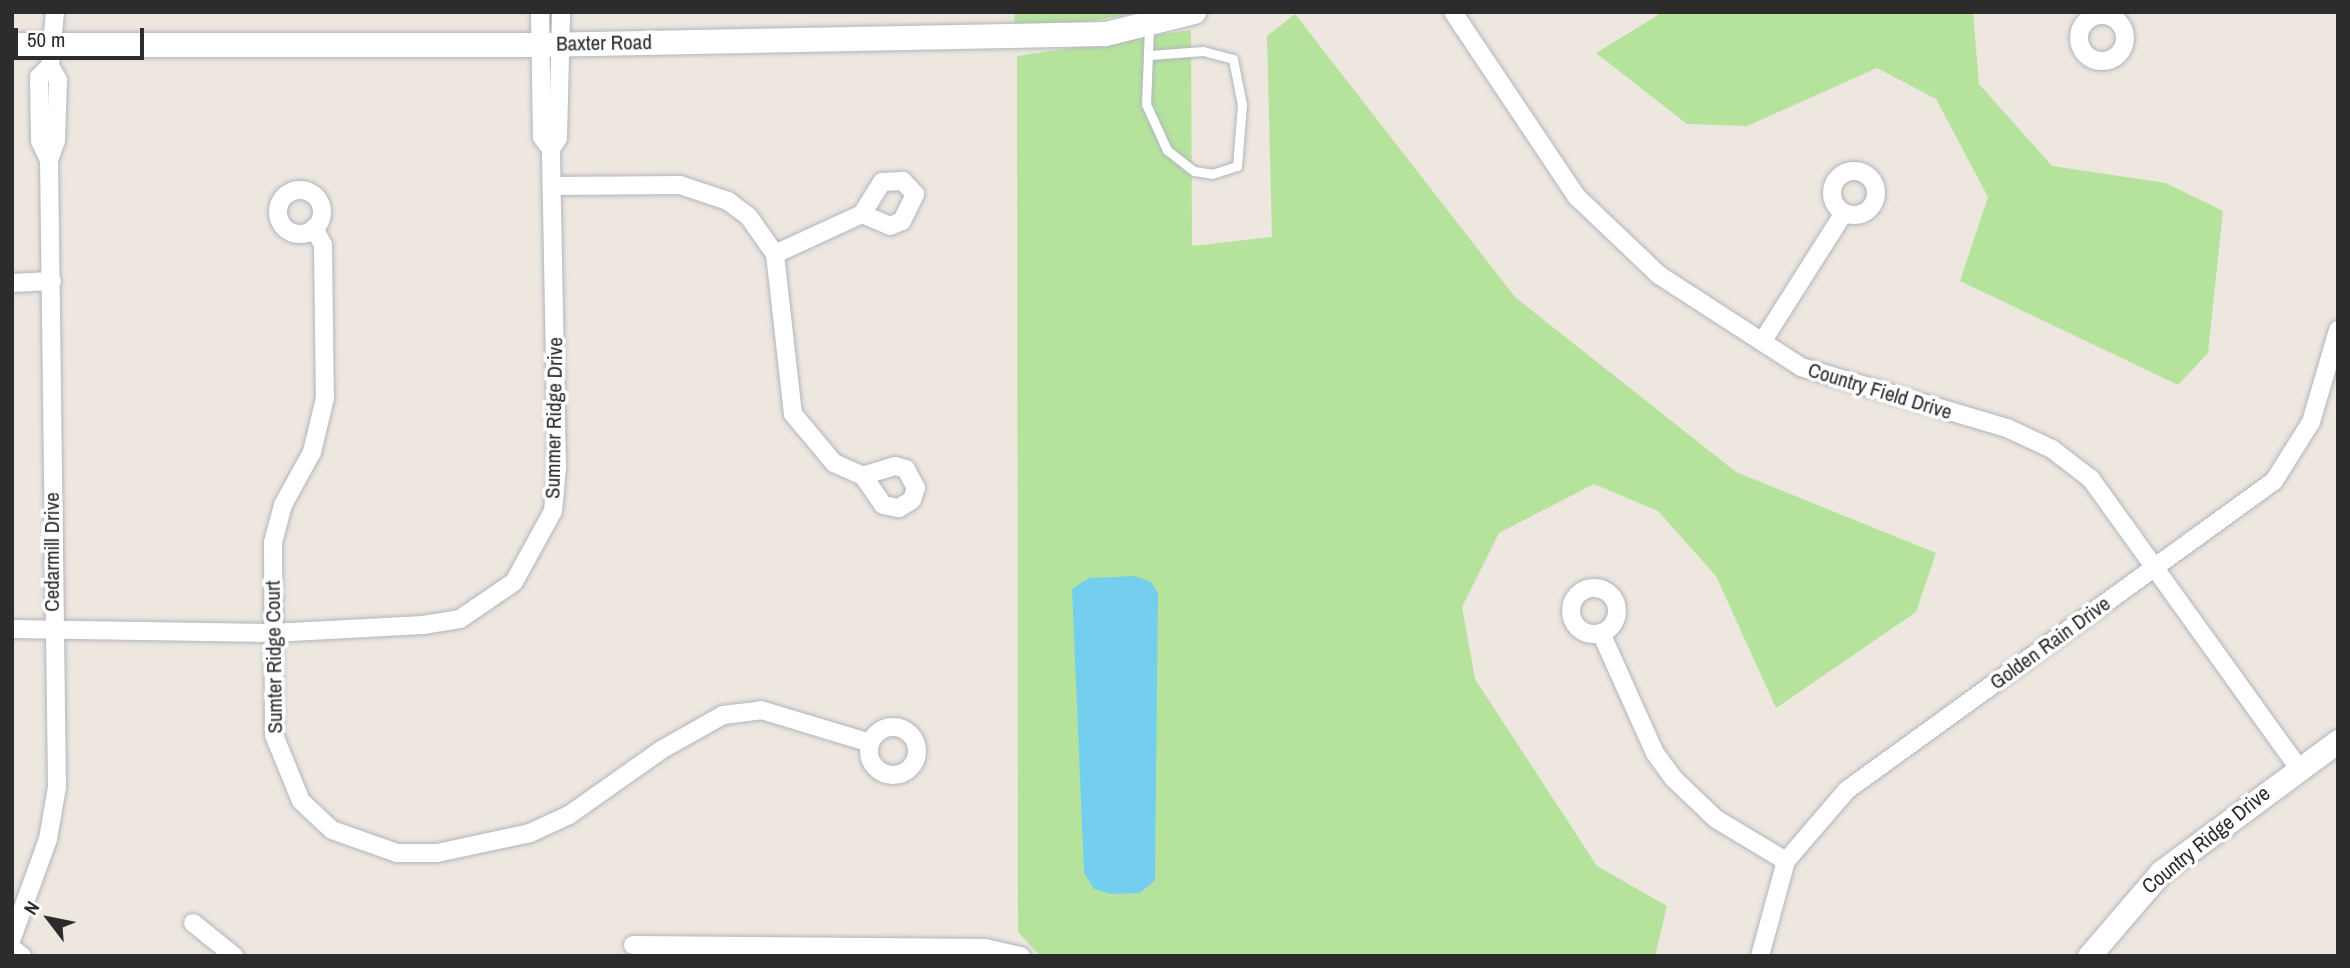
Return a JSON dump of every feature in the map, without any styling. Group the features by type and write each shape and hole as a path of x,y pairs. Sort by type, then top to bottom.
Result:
{"main road":[{"name":"Baxter Road","path":"12,45 50,32 549,45 1105,34 1194,12"}],"street":[{"name":"Summer Ridge Drive","path":"12,629 272,633 460,619 514,582 537,549 553,511 557,468 551,149 558,138 549,45 540,12"},
{"name":"Summer Ridge Drive","path":"549,45 561,12"},
{"name":"Country Field Drive","path":"1461,15 1577,197 1609,233 1659,275 1762,342 1840,383 2007,428 2052,449 2091,479 2299,768"},
{"name":"Cedarmill Drive","path":"12,937 48,839 57,787 52,629 52,281 49,160 56,141 58,79 50,32"},
{"path":"553,186 680,185 704,191 749,217 775,254 793,414 834,464 863,476"},
{"path":"775,254 862,214"},
{"path":"1762,342 1842,216"},
{"name":"Sumter Ridge Court","path":"314,228 323,245 325,398 312,452 283,505 273,543 274,735 301,802 332,830 397,853 437,853 530,834 569,815 661,750 723,715 761,710 870,743"},
{"path":"12,283 52,281"},
{"name":"Golden Rain Drive","path":"1760,956 1786,861 1847,790 2239,510 2296,454 2338,330"},
{"path":"1601,633 1655,753 1674,779 1716,819 1786,861"},
{"name":"Country Ridge Drive","path":"2089,956 2161,872 2338,741"},
{"path":"192,923 234,956"},
{"path":"633,945 742,951 1000,948 1021,956"},
{"path":"12,948 22,956"}],"lane":[{"path":"1149,25 1150,55 1146,104 1167,150 1194,171 1212,174 1237,166 1242,105 1233,59 1203,51 1150,55"}],"green space":[{"path":"1015,12 1141,12 1087,22 1014,24"},
{"path":"1663,12 1973,12 1979,84 2052,166 2166,183 2223,211 2208,353 2178,385 1960,281 1988,197 1936,99 1877,68 1747,126 1687,124 1596,53"},
{"path":"1295,14 1515,297 1736,472 1936,553 1916,612 1776,708 1716,576 1658,511 1594,484 1499,533 1462,607 1475,679 1597,866 1667,906 1655,956 1040,956 1018,932 1017,56 1191,30 1192,246 1272,237 1267,36"}],"water":[{"path":"1135,576 1151,582 1158,593 1155,880 1140,893 1111,894 1094,889 1084,873 1072,589 1089,578"}]}
